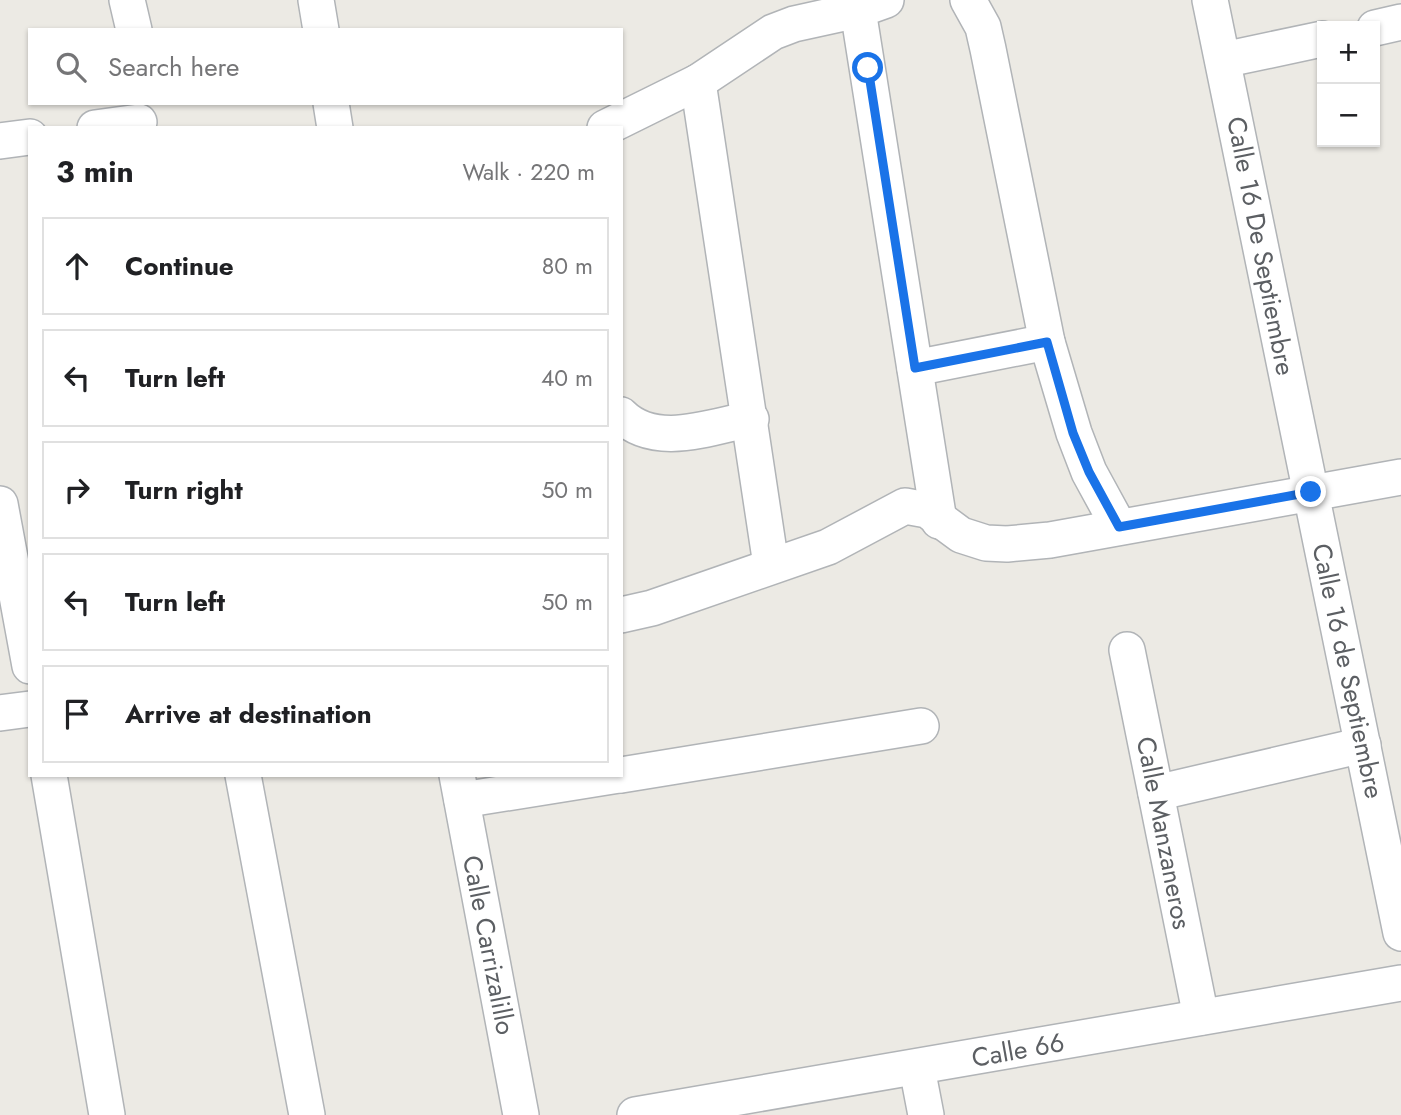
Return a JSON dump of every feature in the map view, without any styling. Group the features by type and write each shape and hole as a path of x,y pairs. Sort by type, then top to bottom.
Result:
{"street":[{"path":"127,0 134,28"},
{"path":"316,0 320,28"},
{"path":"968,0 976,10 988,49 1047,342 1073,433 1089,472 1119,527"},
{"name":"Calle 16 De Septiembre","path":"1210,0 1311,492"},
{"path":"609,126 698,82 773,32 794,24 872,5 915,368 939,521"},
{"path":"1380,27 1401,22"},
{"path":"1223,61 1317,40"},
{"path":"698,82 771,565"},
{"path":"331,105 335,126"},
{"path":"104,126 139,118"},
{"path":"0,141 28,136"},
{"path":"915,368 1047,342"},
{"path":"623,417 632,426 647,432 669,434 751,419"},
{"path":"623,615 652,608 828,547 905,506 927,510 961,535 1007,544 1401,477"},
{"name":"Calle 16 de Septiembre","path":"1311,492 1401,933"},
{"path":"0,504 28,656"},
{"name":"Calle Manzaneros","path":"1128,650 1201,1017"},
{"path":"0,713 28,709"},
{"path":"623,775 921,726"},
{"path":"1156,793 1363,745"},
{"path":"49,777 107,1115"},
{"path":"243,777 307,1115"},
{"path":"460,788 595,777"},
{"name":"Calle Carrizalillo","path":"460,788 521,1115"},
{"name":"Calle 66","path":"635,1115 1401,983"},
{"path":"917,1068 926,1115"}],"route":[{"path":"868,68 915,368 1047,342 1073,433 1089,472 1119,527 1311,492"}]}
